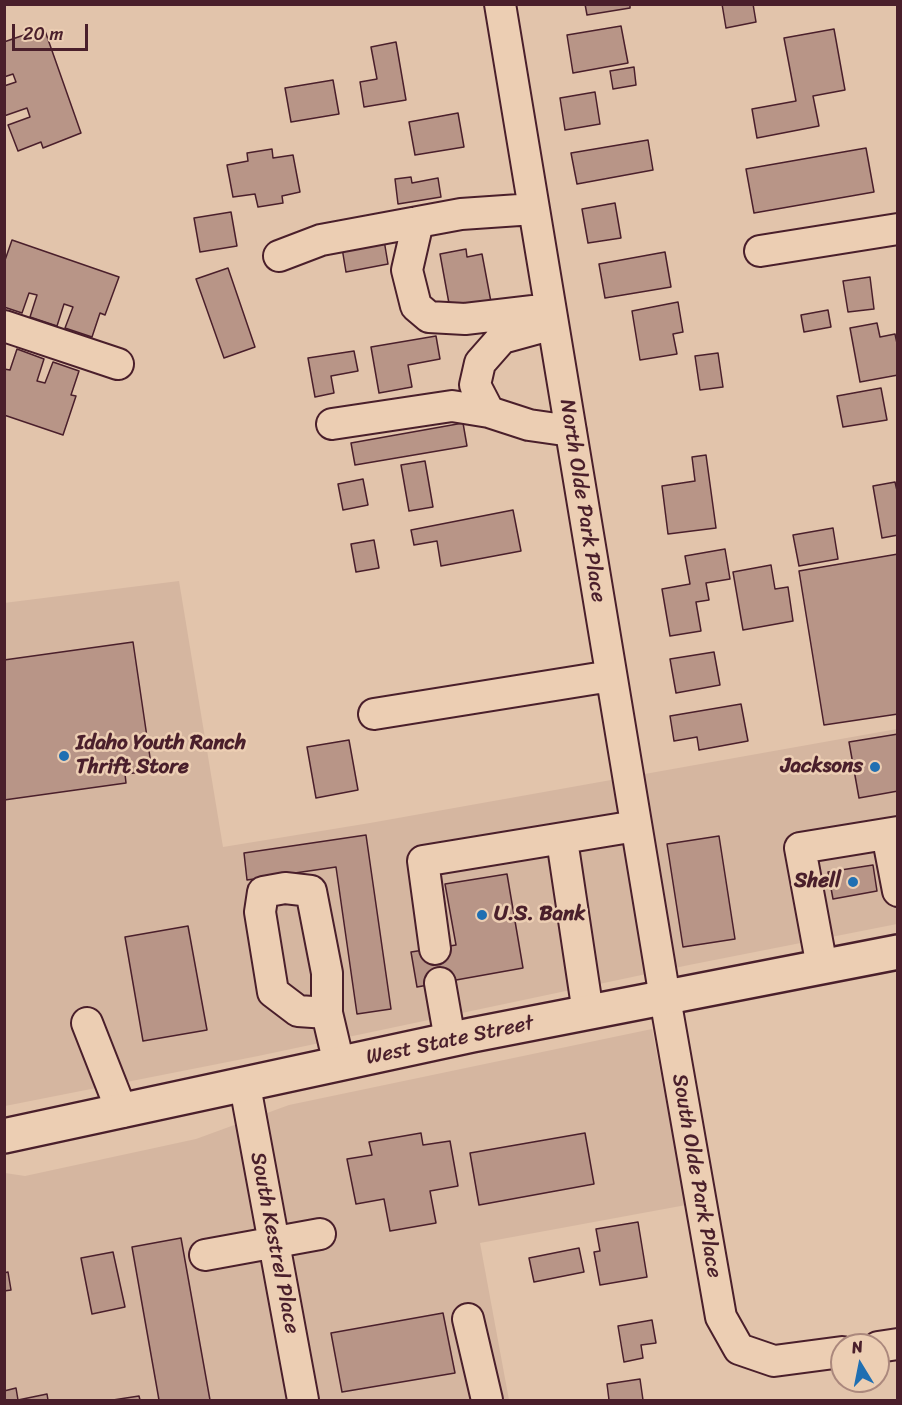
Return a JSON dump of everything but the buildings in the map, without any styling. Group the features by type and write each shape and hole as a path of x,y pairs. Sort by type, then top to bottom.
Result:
{"main road":[{"name":"West State Street","path":"4,1136 245,1086 450,1040 897,952"}],"street":[{"name":"North Olde Park Place","path":"500,4 665,998"},
{"path":"279,256 321,240 461,214 534,209"},
{"path":"418,222 406,270 416,306 429,316 465,319 551,316"},
{"path":"760,251 897,229"},
{"path":"489,412 475,385 480,363 502,338 551,316"},
{"path":"4,326 118,364"},
{"path":"332,424 452,406 489,412 529,425 570,431"},
{"path":"374,714 611,676"},
{"path":"435,949 423,861 562,840 636,826"},
{"path":"822,967 800,848 892,833 897,891"},
{"path":"562,840 588,1013"},
{"path":"440,982 450,1040"},
{"name":"South Olde Park Place","path":"665,998 721,1317 739,1350 774,1361 830,1354"},
{"path":"327,1013 339,1064"},
{"path":"87,1023 122,1112"},
{"name":"South Kestrel Place","path":"245,1086 303,1401"},
{"path":"205,1255 320,1234"},
{"path":"468,1318 487,1401"}],"shaded area":[{"path":"179,581 223,847 897,729 897,924 5,1106 4,603"},
{"path":"652,1029 686,1205 480,1243 509,1400 5,1400 5,1173 25,1176 196,1139 289,1105"}],"place":[{"name":"Idaho Youth Ranch Thrift Store","path":"64,756"},
{"name":"Jacksons","path":"875,767"},
{"name":"Shell","path":"853,882"},
{"name":"U.S. Bank","path":"482,915"}]}
